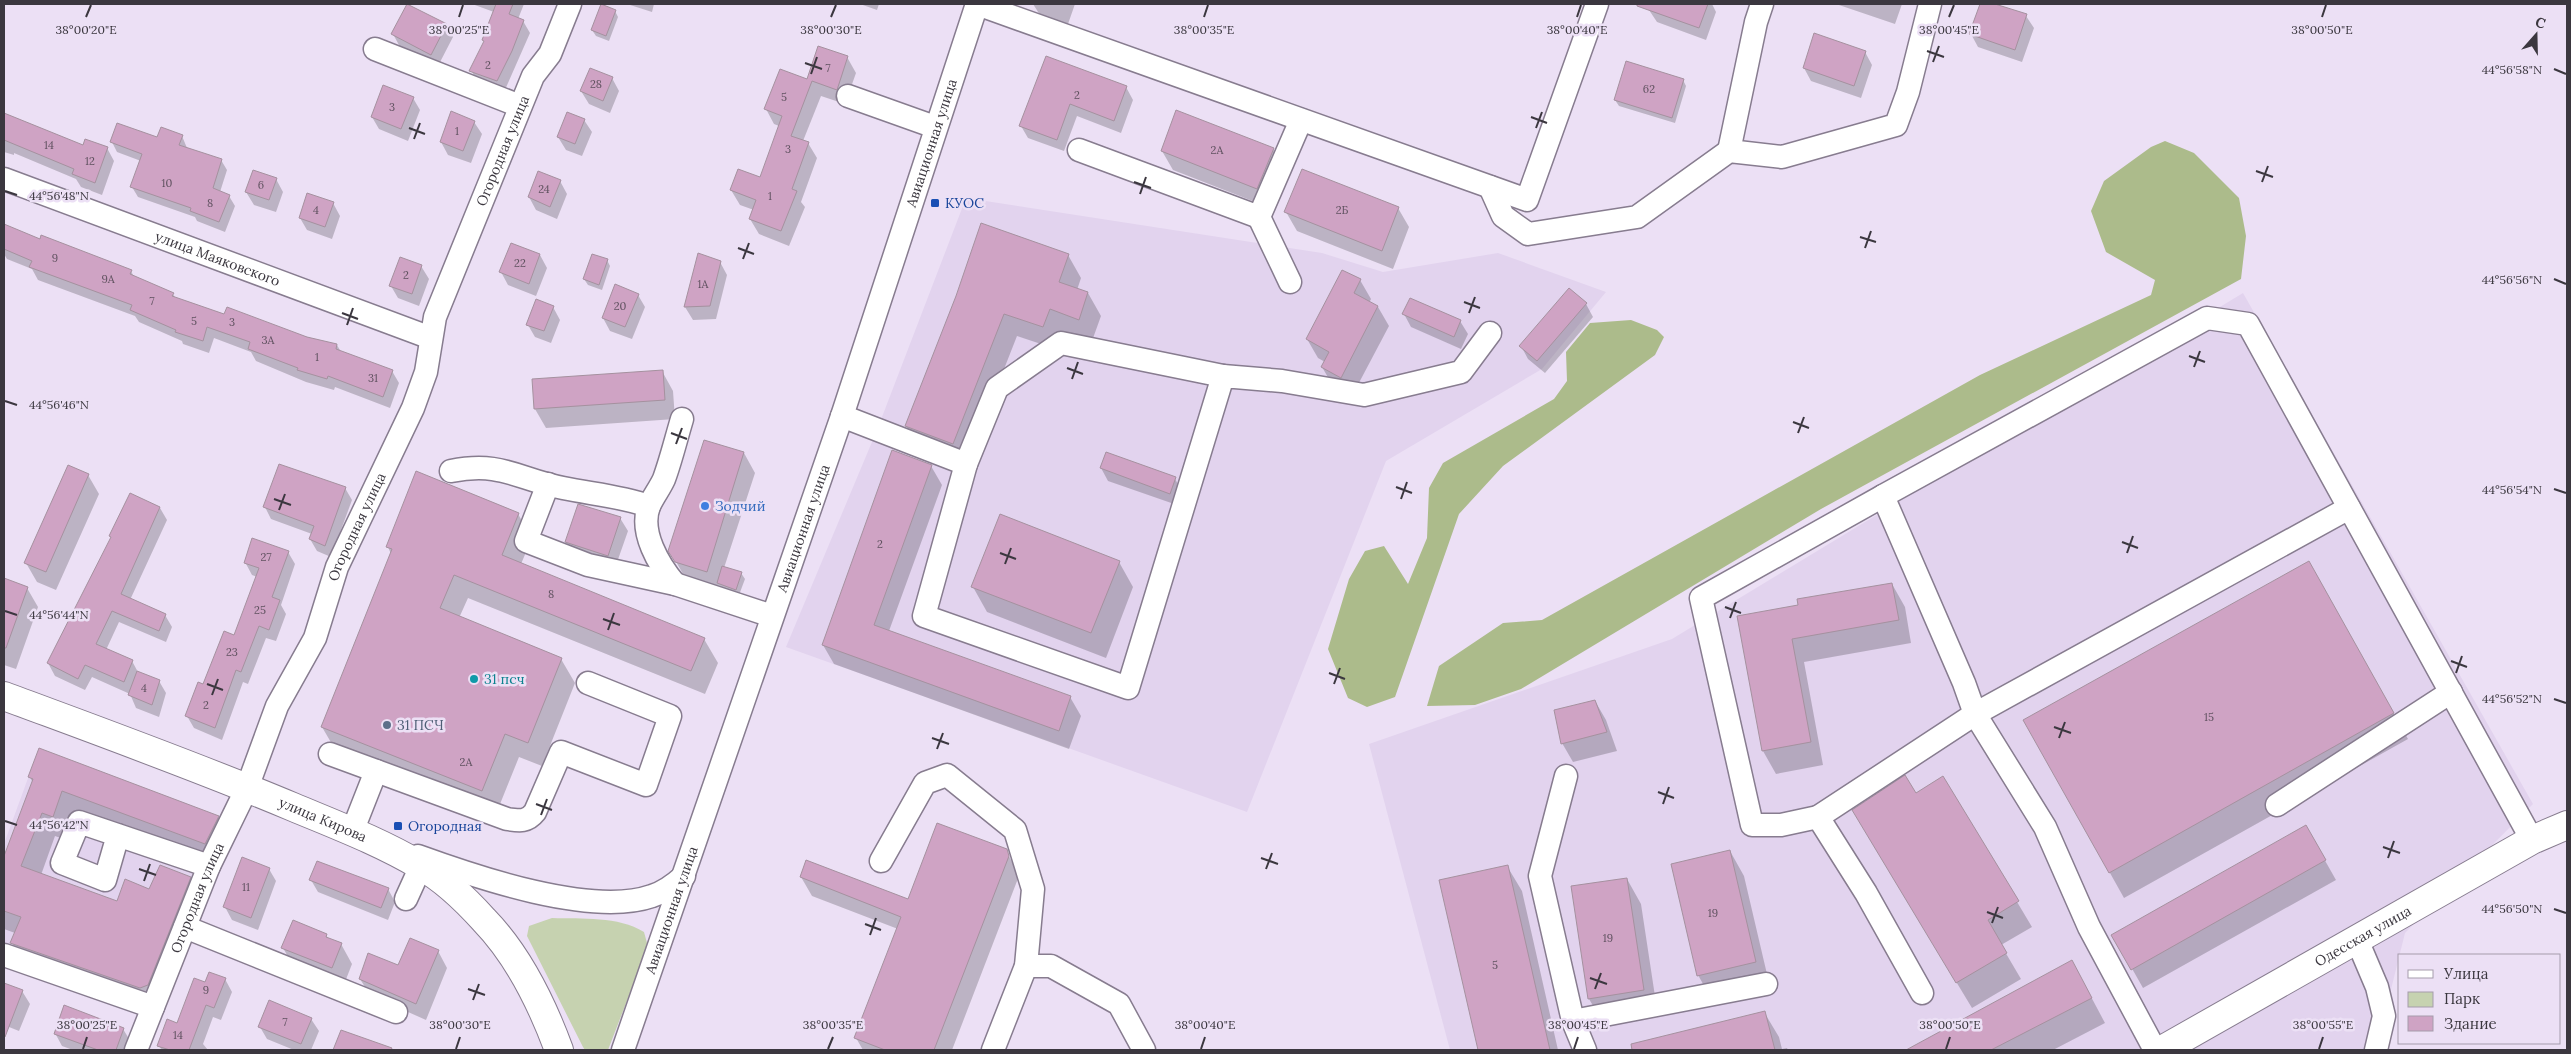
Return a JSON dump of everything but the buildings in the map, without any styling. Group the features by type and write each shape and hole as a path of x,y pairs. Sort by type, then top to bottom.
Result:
{"main road":[{"name":"улица Кирова","path":"4,696 247,788 352,832 421,866 447,885 485,920 532,989 559,1050"},
{"name":"Одесская улица","path":"2162,1050 2532,840 2567,825"}],"street":[{"name":"Огородная улица","path":"136,1050 210,866 247,788 277,706 315,638 337,567 413,408 426,372 435,317 520,106 533,76 550,54 570,4"},
{"path":"977,4 1527,200 1597,4"},
{"name":"Авиационная улица","path":"623,1050 842,416 977,4"},
{"path":"1729,151 1756,22 1762,4"},
{"path":"1490,187 1503,216 1528,234 1601,223 1637,217 1729,151 1782,157 1896,125 1908,92 1930,4"},
{"path":"376,49 520,106"},
{"path":"848,96 935,128"},
{"path":"1259,217 1301,120"},
{"path":"1079,150 1259,217 1290,282"},
{"name":"улица Маяковского","path":"4,179 431,338"},
{"path":"2350,508 1975,714 1818,817 1781,826 1752,825 1700,598 2207,318 2248,324 2350,508 2532,840"},
{"path":"1222,376 1128,688 924,616 966,464 997,388 1061,343 1222,376 1282,381 1364,395 1462,372 1490,333"},
{"path":"842,416 966,464"},
{"path":"675,584 661,568 650,543 649,506 664,478 682,419"},
{"path":"450,471 469,467 507,470 548,484 619,497 649,506"},
{"path":"548,484 526,541 588,565 675,584 772,616"},
{"path":"1882,496 1964,683 1975,714 2045,827 2088,927 2155,1050"},
{"path":"330,754 507,819 520,821 530,819 536,812 561,752 646,785 670,716 588,683"},
{"path":"2277,804 2451,692"},
{"path":"376,771 352,832 474,876 564,898 633,900 650,897 668,890 684,876"},
{"path":"881,861 925,783 947,775 1015,830 1033,889 1026,966 993,1050"},
{"path":"1566,776 1540,876 1573,1021 1584,1050"},
{"path":"1818,817 1866,893 1922,993"},
{"path":"118,835 210,866"},
{"path":"406,899 421,866"},
{"path":"185,927 396,1012"},
{"path":"2357,940 2377,987 2384,1016 2376,1050"},
{"path":"4,955 153,1007"},
{"path":"1026,966 1051,966 1118,1004 1144,1050"},
{"path":"1573,1021 1766,984"}],"shaded area":[{"path":"966,198 1322,253 1383,272 1498,253 1606,292 1542,369 1386,461 1247,812 786,647 877,430"},
{"path":"2243,293 2533,804 2405,933 2400,954 2398,954 2398,961 2376,1050 1450,1050 1369,744 1672,639"},
{"path":"39,748 219,816 153,982 132,992 4,943 4,844"}],"green space":[{"path":"2165,141 2194,153 2239,198 2246,236 2241,279 1821,509 1521,689 1475,705 1427,706 1439,666 1503,623 1542,620 1980,375 2151,295 2155,280 2106,252 2091,211 2104,181 2151,147"},
{"path":"1631,320 1657,330 1664,337 1655,355 1503,466 1459,514 1395,697 1367,707 1348,698 1328,649 1349,579 1365,551 1384,546 1408,584 1427,538 1429,488 1443,463 1554,399 1567,381 1566,352 1590,323"},
{"path":"552,918 611,921 623,923 644,932 647,943 645,954 608,1050 585,1050 527,936 529,926"}],"place":[{"name":"КУОС","path":"935,203"},
{"name":"Зодчий","path":"705,506"},
{"name":"31 псч","path":"474,679"},
{"name":"31 ПСЧ","path":"387,725"},
{"name":"Огородная","path":"398,826"}]}
